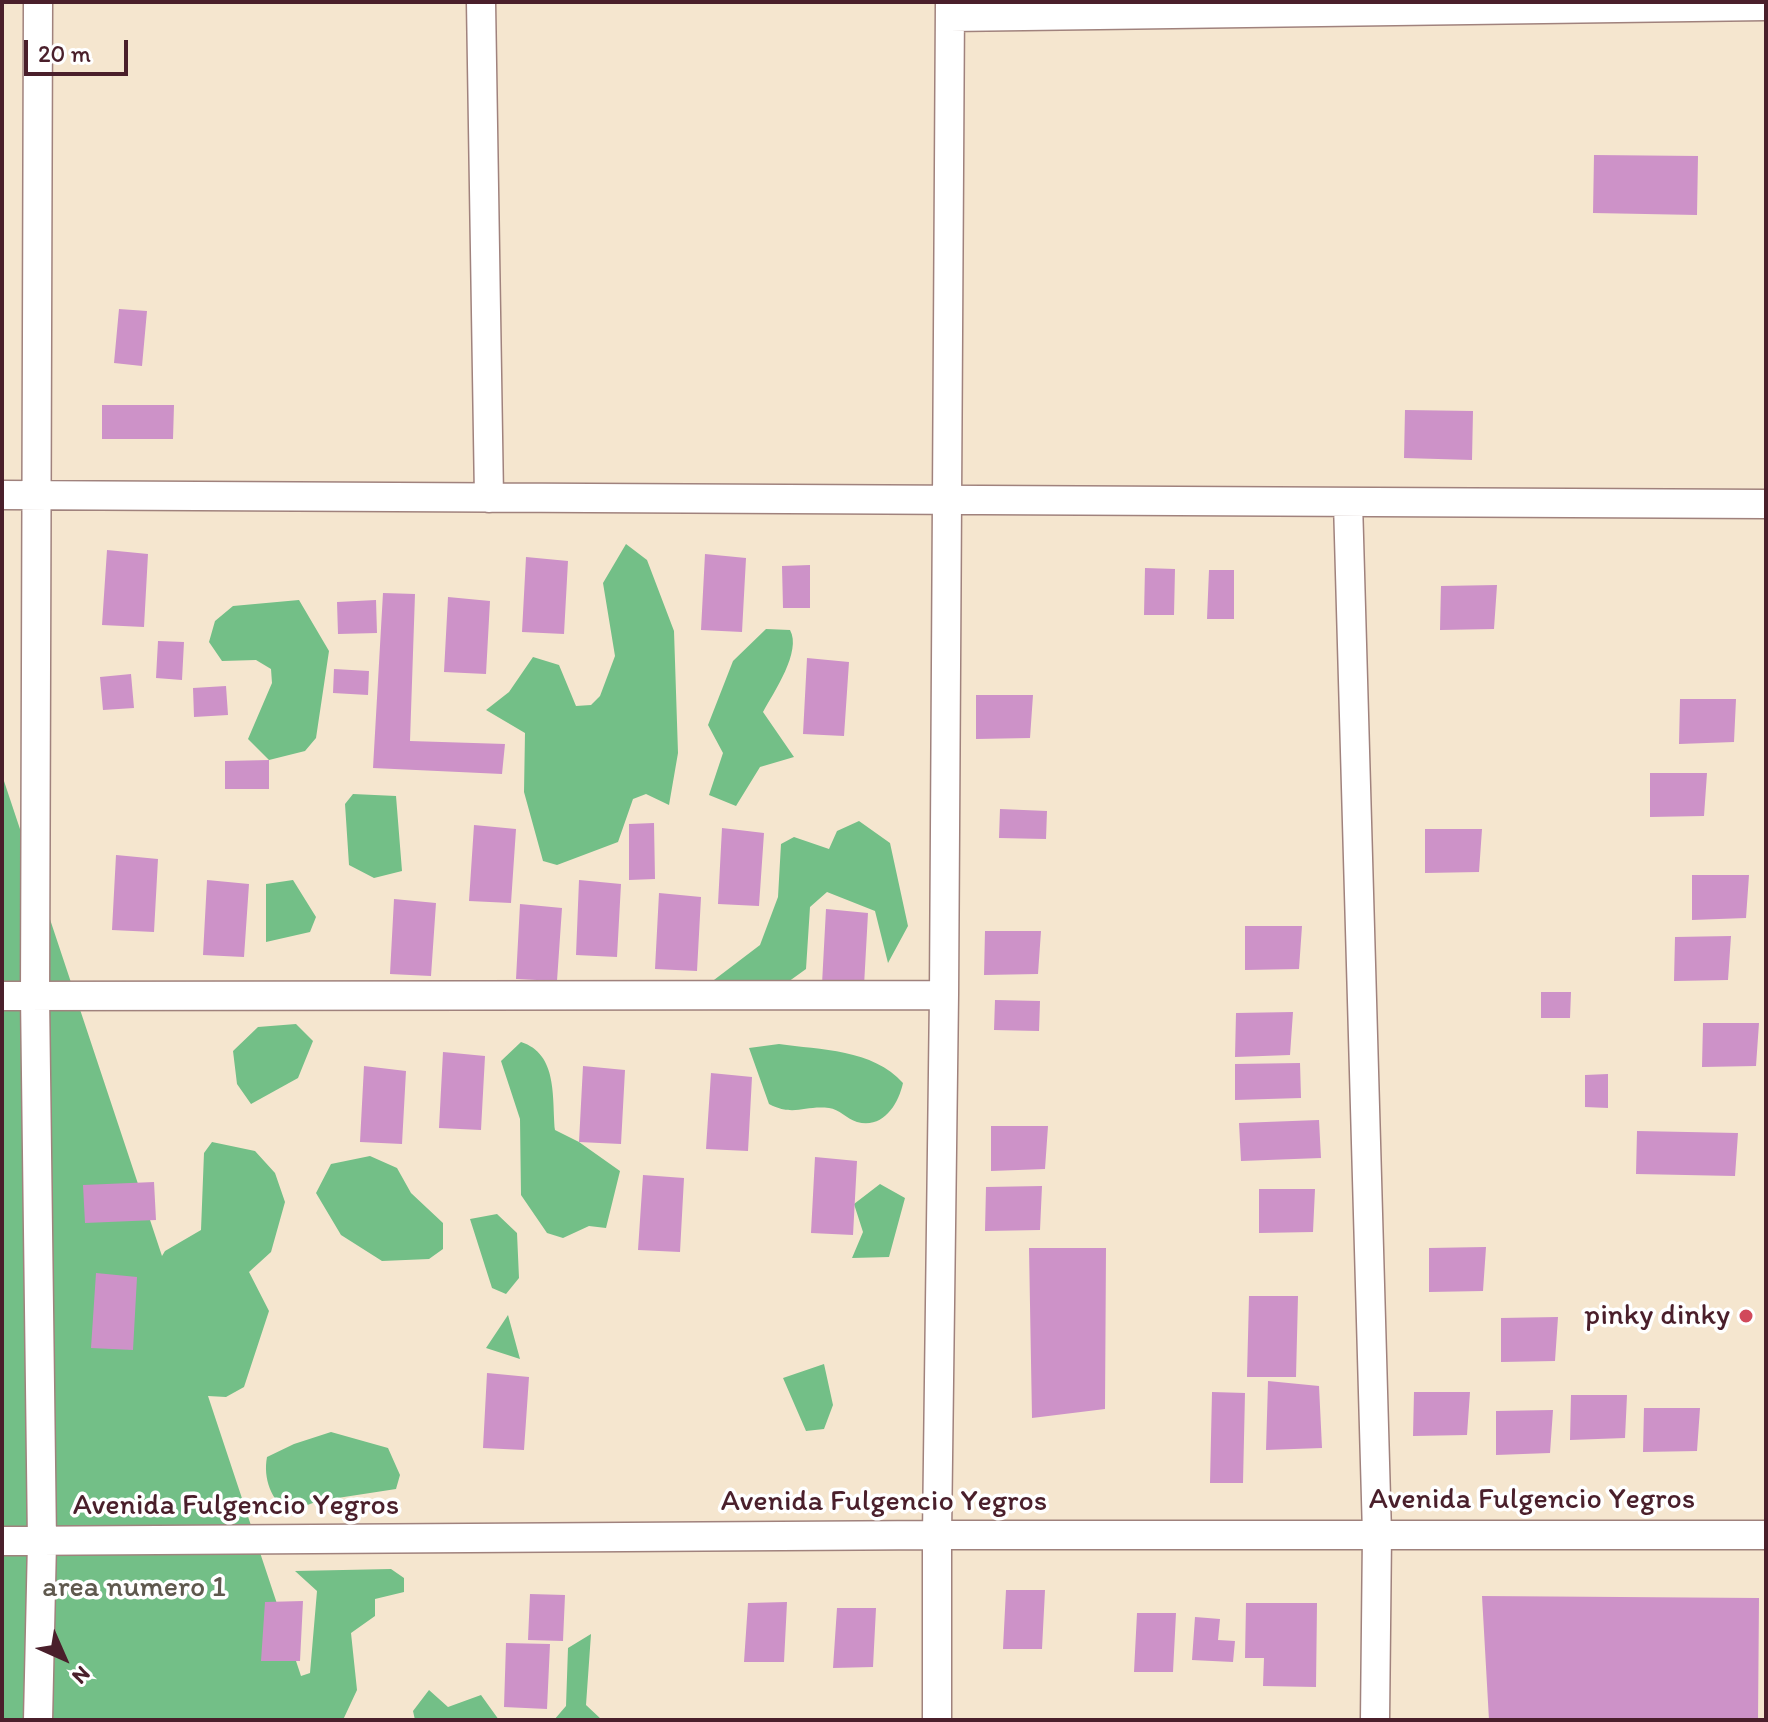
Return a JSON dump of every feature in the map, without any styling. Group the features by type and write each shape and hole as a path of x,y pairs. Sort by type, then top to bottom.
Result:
{"street":[{"path":"38,2 35,996 42,1542 38,1720"},
{"path":"481,2 489,498"},
{"path":"937,1720 950,10 1766,6"},
{"path":"2,495 1766,504"},
{"path":"1348,502 1377,1534 1375,1720"},
{"path":"2,996 944,995"},
{"name":"Avenida Fulgencio Yegros","path":"2,1541 937,1535 1766,1535"}],"green space":[{"path":"626,544 647,560 674,631 678,753 669,805 646,794 633,799 618,842 557,865 543,861 524,792 525,733 486,710 509,692 533,657 559,665 576,706 591,705 600,696 615,656 603,583"},
{"path":"299,600 329,651 316,738 305,751 269,760 248,739 272,683 271,669 256,660 222,661 209,642 215,621 233,606"},
{"path":"766,629 790,630 793,639 790,660 763,712 794,757 760,767 736,806 709,795 723,753 708,725 733,661"},
{"name":"area numero 1","path":"2,775 162,1256 165,1251 201,1230 204,1153 212,1142 255,1151 275,1173 285,1202 271,1252 249,1272 269,1311 244,1387 226,1397 208,1396 301,1676 310,1673 317,1591 295,1571 391,1569 404,1578 404,1592 375,1599 375,1616 351,1633 357,1690 343,1720 2,1720"},
{"path":"353,794 396,796 402,871 374,878 349,865 345,804"},
{"path":"859,821 890,843 908,926 888,963 875,911 827,892 810,907 806,969 770,995 710,983 760,945 778,897 781,844 794,837 829,849 837,831"},
{"path":"293,880 316,917 310,932 266,942 266,884"},
{"path":"296,1024 313,1041 298,1078 251,1104 237,1084 233,1051 258,1027"},
{"path":"521,1042 542,1056 547,1066 553,1091 555,1130 579,1142 620,1171 606,1228 589,1226 563,1238 547,1233 521,1195 520,1119 501,1061"},
{"path":"779,1044 845,1053 877,1063 903,1083 893,1107 882,1119 866,1123 853,1121 829,1108 785,1110 769,1104 749,1048"},
{"path":"370,1156 397,1168 411,1193 443,1223 443,1249 429,1259 382,1261 341,1235 316,1193 331,1164"},
{"path":"880,1184 905,1198 889,1257 852,1258 863,1232 854,1204"},
{"path":"497,1214 517,1233 519,1278 506,1294 492,1288 470,1219"},
{"path":"508,1315 520,1359 486,1348"},
{"path":"824,1364 833,1405 824,1429 806,1431 783,1378"},
{"path":"331,1432 388,1448 400,1475 396,1489 318,1501 289,1512 277,1502 270,1488 266,1473 267,1457"},
{"path":"591,1634 586,1705 602,1720 554,1720 566,1706 568,1648"},
{"path":"429,1690 448,1707 481,1695 499,1720 415,1720 413,1711"}],"building":[{"path":"1594,155 1698,156 1697,215 1593,213"},
{"path":"119,309 147,311 142,366 114,363"},
{"path":"102,405 174,405 173,439 102,439"},
{"path":"1405,410 1473,411 1472,460 1404,458"},
{"path":"107,550 148,554 144,627 102,625"},
{"path":"705,554 746,558 742,632 701,630"},
{"path":"526,557 568,561 564,634 522,632"},
{"path":"810,565 810,608 783,608 782,566"},
{"path":"1145,568 1175,569 1174,615 1144,615"},
{"path":"1209,570 1234,570 1234,619 1207,619"},
{"path":"1497,585 1494,629 1440,630 1441,586"},
{"path":"383,593 415,594 410,741 505,744 502,774 373,768"},
{"path":"448,597 490,601 486,674 444,672"},
{"path":"376,600 377,633 338,634 337,602"},
{"path":"158,641 184,642 182,680 156,678"},
{"path":"807,658 849,662 844,736 803,734"},
{"path":"334,669 369,671 368,695 333,693"},
{"path":"131,674 134,708 103,710 100,677"},
{"path":"226,686 228,715 194,717 193,688"},
{"path":"976,695 1033,695 1030,738 976,739"},
{"path":"1680,699 1736,699 1734,742 1679,744"},
{"path":"269,760 269,789 225,789 225,761"},
{"path":"1650,773 1707,773 1704,816 1650,817"},
{"path":"1000,809 1047,811 1046,839 999,838"},
{"path":"654,823 655,879 629,880 629,824"},
{"path":"474,825 516,829 511,903 469,901"},
{"path":"722,828 764,833 759,906 718,904"},
{"path":"1425,829 1482,829 1479,872 1425,873"},
{"path":"116,855 158,859 154,932 112,930"},
{"path":"1692,875 1749,875 1746,918 1692,920"},
{"path":"207,880 249,884 244,957 203,955"},
{"path":"579,880 621,884 617,957 576,955"},
{"path":"659,893 701,897 697,971 655,969"},
{"path":"394,899 436,903 431,976 390,974"},
{"path":"520,904 562,908 557,981 516,979"},
{"path":"826,909 868,913 864,986 822,984"},
{"path":"1245,926 1302,926 1299,969 1245,970"},
{"path":"985,931 1041,931 1038,974 984,975"},
{"path":"1731,936 1728,980 1674,981 1675,937"},
{"path":"1541,992 1571,992 1570,1018 1541,1018"},
{"path":"995,1000 1040,1001 1039,1031 994,1030"},
{"path":"1293,1012 1290,1055 1235,1057 1236,1013"},
{"path":"1703,1023 1759,1023 1756,1066 1702,1067"},
{"path":"443,1052 485,1056 481,1130 439,1128"},
{"path":"1300,1063 1301,1098 1235,1100 1235,1064"},
{"path":"364,1066 406,1071 402,1144 360,1142"},
{"path":"583,1066 625,1070 621,1144 579,1142"},
{"path":"711,1073 752,1077 748,1151 706,1149"},
{"path":"1608,1074 1608,1108 1585,1107 1585,1075"},
{"path":"1319,1120 1321,1158 1241,1161 1239,1123"},
{"path":"991,1126 1048,1126 1045,1169 991,1171"},
{"path":"1637,1131 1738,1133 1735,1176 1636,1174"},
{"path":"815,1157 857,1161 853,1235 811,1233"},
{"path":"643,1175 684,1178 680,1252 638,1250"},
{"path":"154,1182 156,1220 85,1223 83,1185"},
{"path":"1042,1186 1040,1230 985,1231 986,1187"},
{"path":"1259,1189 1315,1189 1313,1232 1259,1233"},
{"path":"1486,1247 1483,1291 1429,1292 1429,1248"},
{"path":"1029,1248 1106,1248 1105,1409 1032,1418"},
{"path":"96,1273 137,1277 133,1350 91,1348"},
{"path":"1249,1296 1298,1296 1296,1377 1247,1377"},
{"path":"1558,1317 1555,1361 1501,1362 1501,1318"},
{"path":"487,1373 529,1377 524,1450 483,1448"},
{"path":"1268,1381 1319,1386 1322,1448 1266,1450"},
{"path":"1212,1392 1245,1393 1243,1483 1210,1483"},
{"path":"1414,1392 1470,1392 1467,1435 1413,1436"},
{"path":"1571,1395 1627,1395 1625,1438 1570,1440"},
{"path":"1644,1408 1700,1408 1697,1451 1643,1452"},
{"path":"1553,1410 1550,1453 1496,1455 1496,1411"},
{"path":"1006,1590 1045,1590 1042,1649 1003,1649"},
{"path":"530,1594 565,1595 563,1641 528,1640"},
{"path":"1482,1596 1759,1598 1758,1720 1489,1720"},
{"path":"303,1601 300,1661 261,1661 265,1602"},
{"path":"787,1602 784,1662 744,1662 748,1603"},
{"path":"1246,1603 1317,1603 1316,1687 1263,1686 1264,1658 1245,1658"},
{"path":"837,1608 876,1608 873,1667 833,1668"},
{"path":"1137,1613 1176,1613 1173,1672 1134,1672"},
{"path":"1195,1617 1220,1619 1218,1640 1235,1641 1233,1662 1192,1660"},
{"path":"506,1643 550,1644 547,1709 504,1707"}],"place":[{"name":"pinky dinky","path":"1746,1316"}]}
